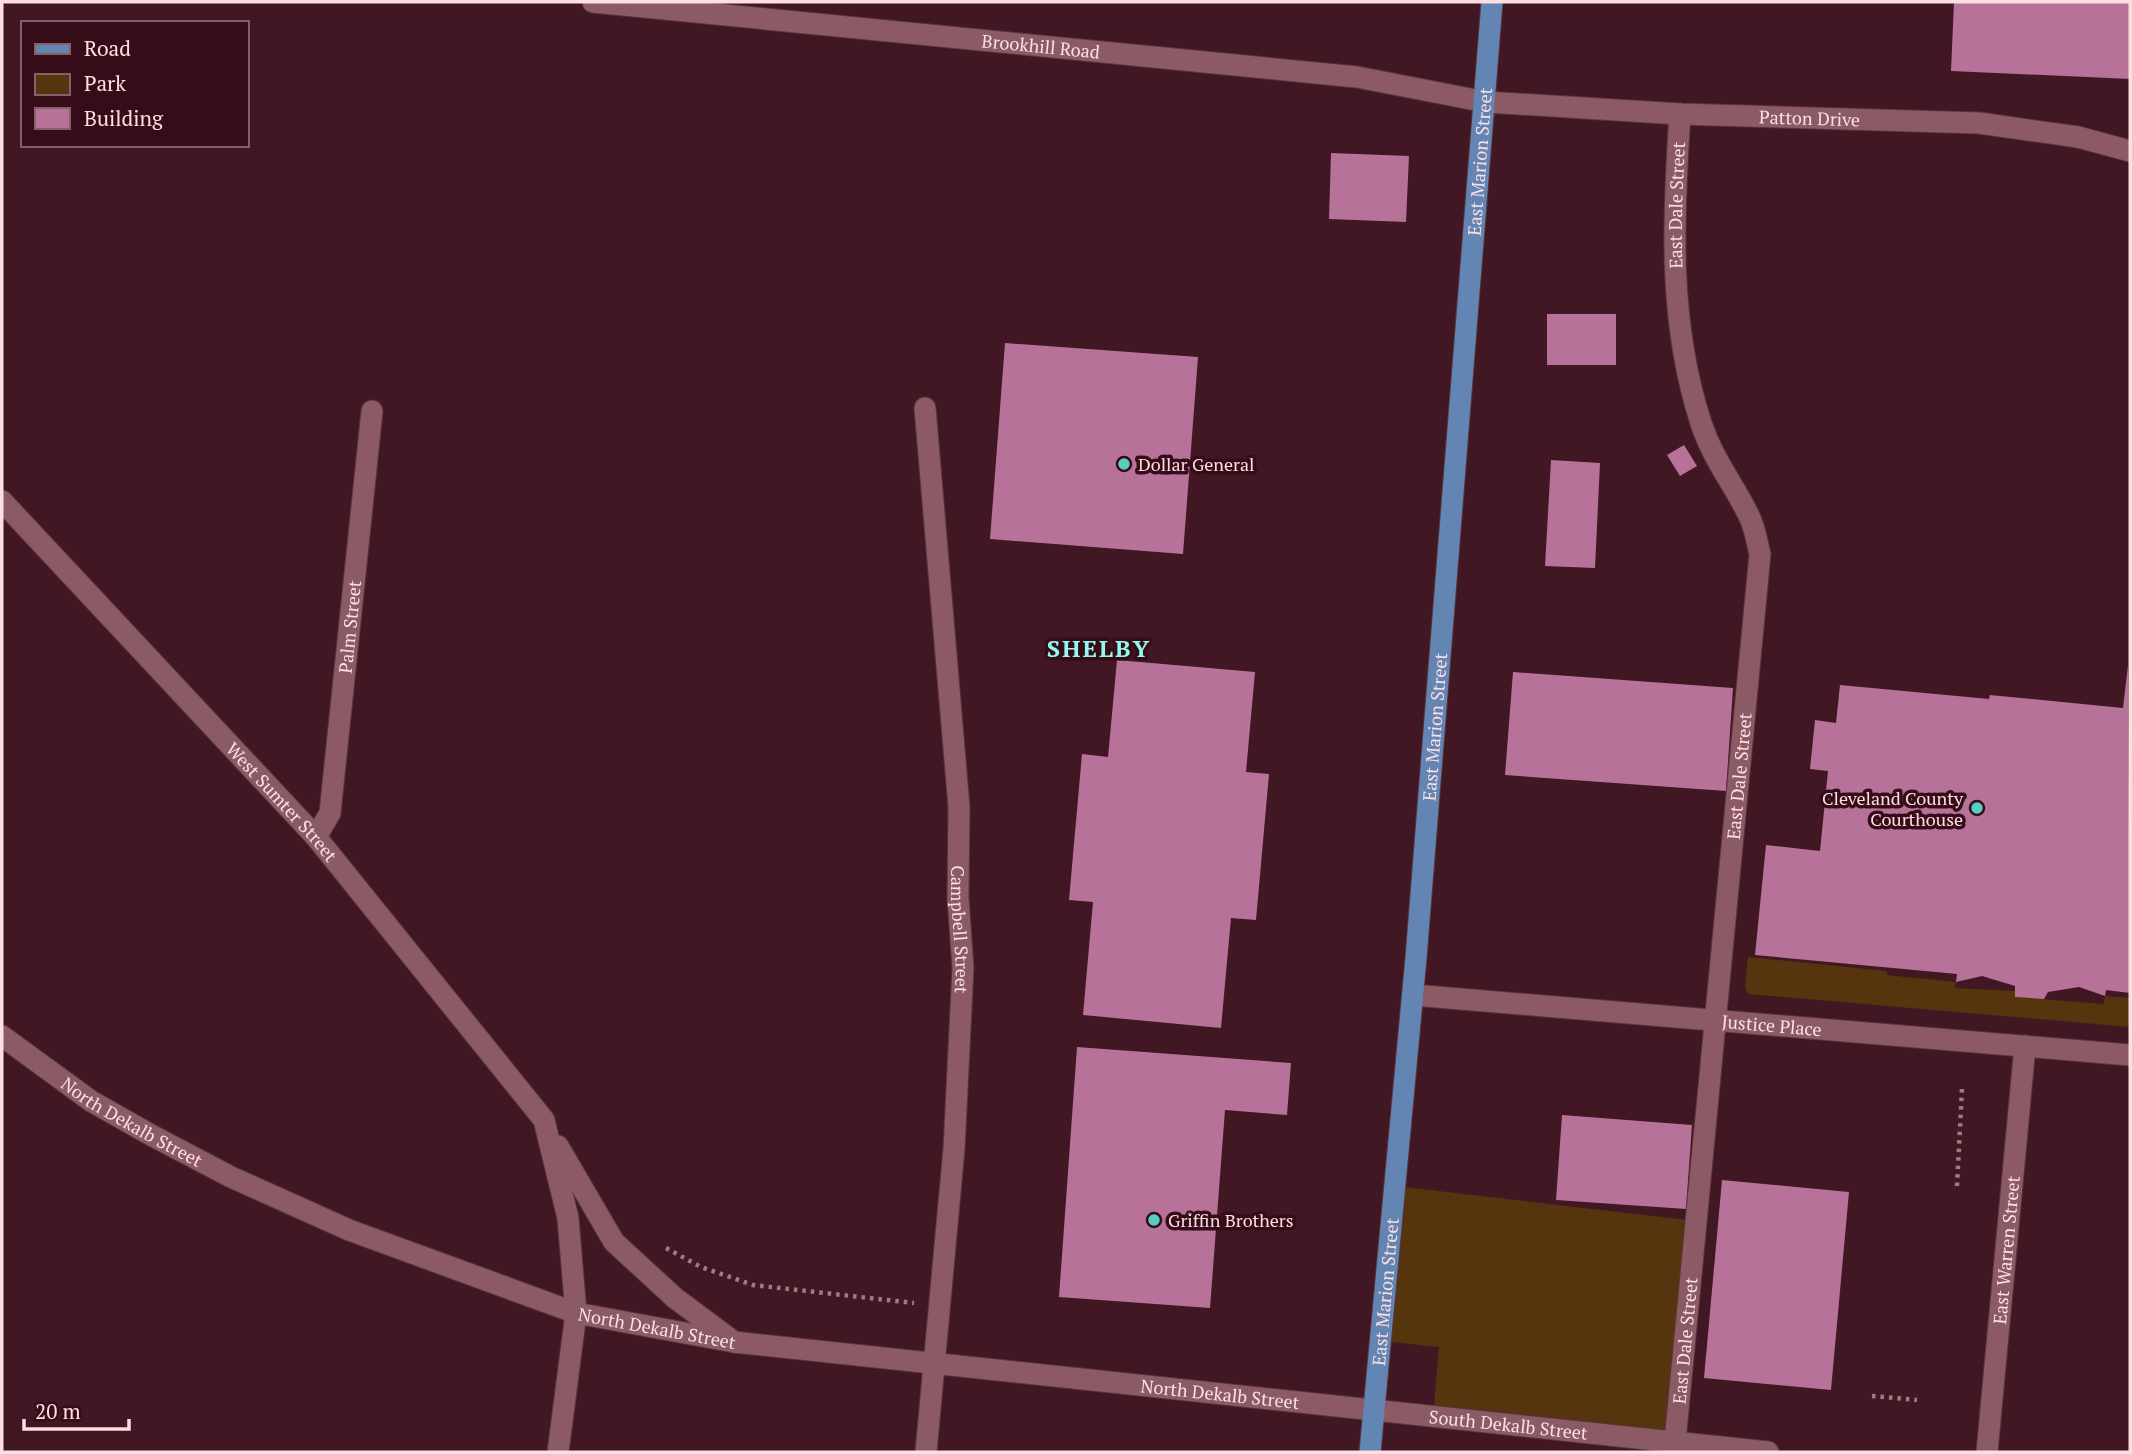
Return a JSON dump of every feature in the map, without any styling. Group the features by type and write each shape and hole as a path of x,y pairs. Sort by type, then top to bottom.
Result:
{"main road":[{"name":"East Marion Street","path":"1370,1452 1413,995 1492,2"}],"street":[{"name":"Brookhill Road","path":"593,2 1357,77 1486,102"},
{"name":"Patton Drive","path":"1486,102 1680,114 1979,123 2078,137 2130,151"},
{"name":"East Dale Street","path":"1674,1447 1760,554 1750,518 1719,468 1701,424 1689,381 1679,326 1673,255 1680,114"},
{"name":"Campbell Street","path":"925,408 959,807 958,898 963,968 954,1149 926,1452"},
{"name":"Palm Street","path":"316,837 330,813 372,411"},
{"name":"West Sumter Street","path":"2,501 316,837 544,1120 614,1242 675,1298 734,1342"},
{"name":"Justice Place","path":"1413,995 2130,1055"},
{"name":"North Dekalb Street","path":"2,1036 90,1101 231,1177 349,1230 576,1313 734,1342 1374,1410"},
{"name":"East Warren Street","path":"1987,1452 2025,1046"},
{"name":"West Sumter Street","path":"544,1120 568,1218 576,1313 558,1452"},
{"name":"South Dekalb Street","path":"1374,1410 1674,1447 1768,1452"}],"path":[{"path":"1957,1186 1962,1089"},
{"path":"657,1244 701,1268 752,1285 940,1306"},
{"path":"1872,1396 1917,1400"}],"green space":[{"path":"1748,957 1887,971 1887,975 1956,982 1955,988 2015,991 2016,997 2104,1004 2105,996 2130,998 2130,1027 1748,994 1745,987"},
{"path":"1396,1186 1696,1221 1675,1442 1433,1416 1439,1347 1382,1341"}],"building":[{"path":"1954,2 2130,2 2130,79 1951,71"},
{"path":"1331,153 1409,156 1406,222 1329,219"},
{"path":"1547,314 1616,314 1616,365 1547,365"},
{"path":"1005,343 1198,357 1183,554 990,539"},
{"path":"1684,445 1697,466 1680,476 1667,455"},
{"path":"1551,460 1600,463 1595,568 1545,566"},
{"path":"1117,660 1255,672 1246,772 1269,774 1256,920 1231,918 1221,1028 1083,1015 1093,902 1069,900 1082,754 1108,757"},
{"name":"Cleveland County Courthouse","path":"2128,665 2130,993 2106,990 2105,996 2079,987 2048,992 2044,999 2015,997 2015,986 1982,976 1956,982 1957,974 1755,955 1766,845 1820,851 1828,771 1810,769 1815,720 1836,723 1840,685 1989,699 1990,695 2123,708"},
{"path":"1513,672 1733,688 1726,791 1505,775"},
{"path":"1077,1047 1291,1063 1287,1115 1225,1110 1210,1308 1059,1297"},
{"path":"1562,1115 1692,1125 1686,1209 1556,1200"},
{"path":"1722,1180 1849,1192 1831,1390 1704,1378"}],"place":[{"name":"Dollar General","path":"1124,464"},
{"name":"Cleveland County Courthouse","path":"1977,808"},
{"name":"Griffin Brothers","path":"1154,1220"}],"district":[{"name":"SHELBY","path":"1099,648"}]}
